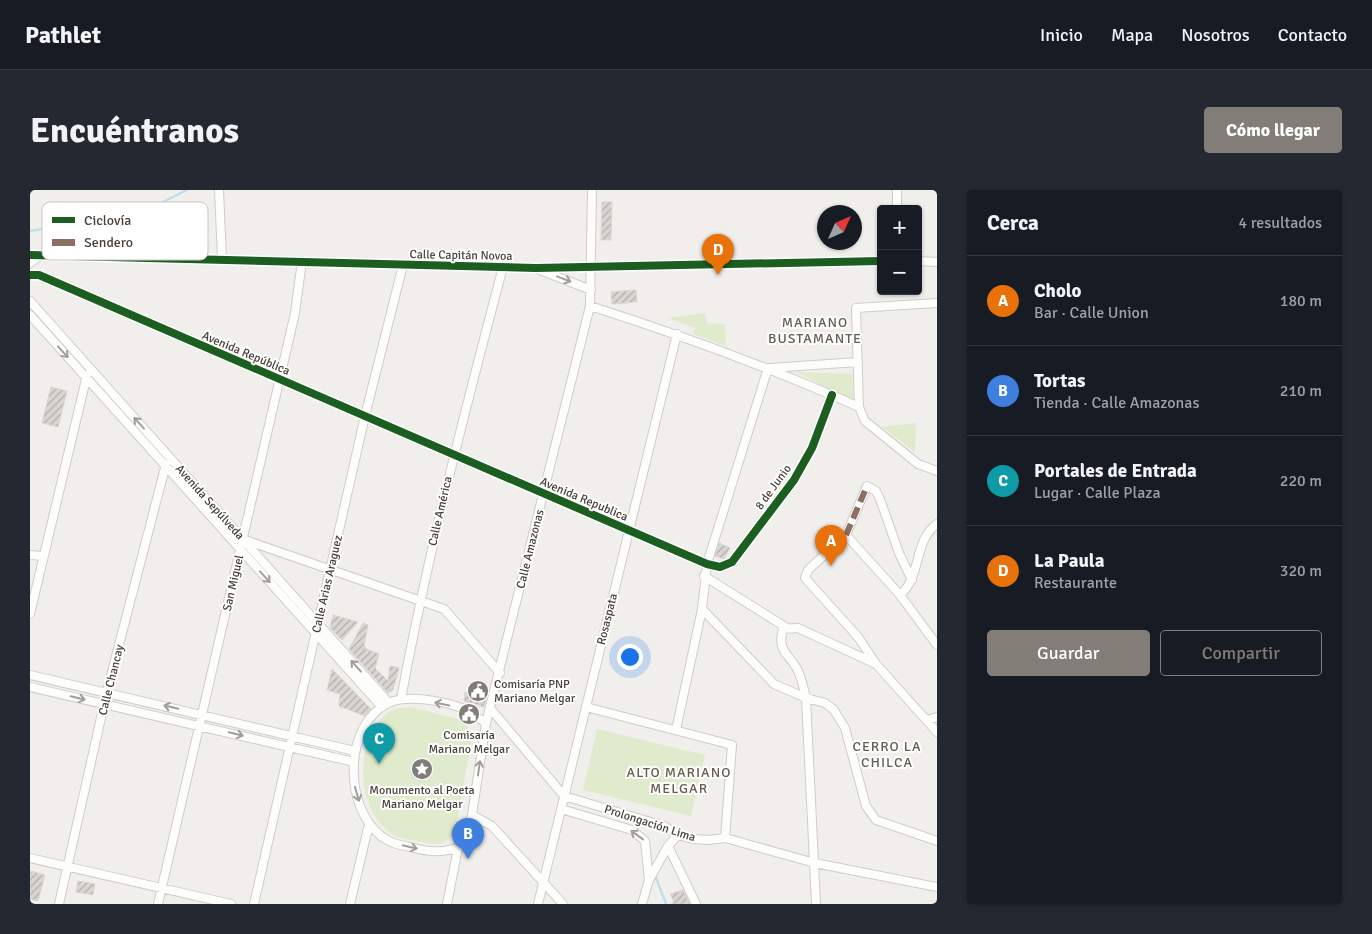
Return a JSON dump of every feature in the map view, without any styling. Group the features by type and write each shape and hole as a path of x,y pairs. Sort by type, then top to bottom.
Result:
{"street":[{"path":"219,190 222,259"},
{"name":"Calle Amazonas","path":"447,904 458,848 466,836 472,815 486,723 590,306 592,190"},
{"path":"896,190 897,205"},
{"path":"30,263 41,254"},
{"name":"Calle Capitán Novoa","path":"30,255 41,254"},
{"name":"Calle Capitán Novoa","path":"208,259 536,268 877,262"},
{"name":"San Miguel","path":"158,904 295,313 302,261"},
{"path":"922,261 937,262"},
{"name":"Calle Arias Araguez","path":"254,904 365,416 403,265"},
{"name":"Calle América","path":"402,699 419,601 453,455 503,267"},
{"name":"Calle Capitán Novoa","path":"536,268 591,290"},
{"name":"Avenida República","path":"30,276 39,275 453,455"},
{"name":"Avenida Sepúlveda","path":"30,301 318,624 386,705"},
{"path":"937,304 856,308 859,407 865,421 918,464 937,471"},
{"path":"590,306 677,334 768,368 859,407"},
{"name":"Avenida Sepúlveda","path":"30,316 240,550 316,633 386,705"},
{"name":"Rosaspata","path":"538,904 677,334"},
{"path":"768,368 858,362"},
{"path":"676,730 702,609 706,564 768,368"},
{"path":"30,614 85,377 92,370"},
{"name":"8 de Junio","path":"706,564 720,566 732,562 794,480 812,448 832,395"},
{"name":"Avenida Republica","path":"453,455 706,564"},
{"path":"165,466 172,459"},
{"name":"Calle Chancay","path":"59,904 108,691 165,466"},
{"path":"912,580 899,553 880,499 876,492 867,486 846,534 808,570 805,578 858,637 876,664 937,732"},
{"path":"900,595 907,589 912,580 925,538 937,524"},
{"path":"846,534 900,595 937,645"},
{"path":"243,539 444,610 500,673"},
{"path":"30,555 43,556"},
{"path":"704,576 787,628 798,628 876,664"},
{"path":"702,609 774,684 806,698 825,703 841,718 866,806 876,820 937,841"},
{"path":"787,628 783,629 781,644 786,657 798,670 806,698 816,904"},
{"path":"30,674 292,734 355,751"},
{"path":"30,687 354,762"},
{"path":"458,848 431,852 389,842 369,824 354,782 355,751 371,718 386,705 402,699 416,698 460,708 486,723"},
{"path":"586,707 732,745 725,838"},
{"path":"490,708 564,796"},
{"path":"927,720 937,717"},
{"name":"Prolongación Lima","path":"564,796 664,826 678,835 708,840 725,838 815,862 937,887"},
{"path":"561,809 632,830 645,841 649,880"},
{"path":"472,815 492,826 563,904"},
{"path":"350,904 369,824"},
{"path":"642,904 649,880 668,846 678,835"},
{"path":"668,846 696,904"},
{"path":"30,858 231,904"}],"green space":[{"path":"705,313 707,323 725,324 726,346 693,334 695,328 667,318"},
{"path":"796,372 853,374 853,400"},
{"path":"916,423 915,452 882,427"},
{"path":"411,707 461,720 468,727 472,737 455,833 446,841 438,844 429,844 391,834 373,813 364,787 364,759 374,730 380,720 389,712 396,708"},
{"path":"597,729 705,755 691,816 583,790"}],"water":[{"path":"418,760 426,761 426,767 418,768 418,772 422,776 421,782 413,778 410,771"}],"building":[{"path":"602,202 612,202 611,240 601,240"},
{"path":"636,290 637,302 612,304 611,292"},
{"path":"51,387 67,391 58,427 42,423"},
{"path":"719,543 730,548 724,559 715,556"},
{"path":"333,615 358,622 342,640 330,628"},
{"path":"363,623 368,625 364,646 366,649 379,654 375,668 388,681 390,666 399,668 393,690 388,693 349,649"},
{"path":"332,669 371,709 365,716 339,706 340,694 327,690"},
{"path":"476,685 488,690 484,707 464,701 465,692 473,695"},
{"path":"30,871 45,875 38,901 30,899"},
{"path":"78,881 95,884 93,895 76,892"},
{"path":"683,890 690,904 671,904 674,902 670,894"}],"waterway":[{"path":"163,202 187,190"},
{"path":"30,231 42,229"},
{"path":"655,875 666,904"}],"marked path":[{"path":"846,535 867,486"}],"cycle path":[{"path":"30,255 42,255"},
{"path":"208,260 536,268 877,261"},
{"path":"30,275 39,275 707,564 720,567 732,562 794,480 812,448 832,395"}],"place":[{"name":"La Paula","path":"718,275"},
{"name":"Cholo","path":"831,566"},
{"name":"Comisaría PNP Mariano Melgar","path":"478,691"},
{"name":"Comisaría Mariano Melgar","path":"469,714"},
{"name":"Portales de Entrada","path":"379,764"},
{"name":"Monumento al Poeta Mariano Melgar","path":"422,769"},
{"name":"Tortas","path":"468,859"}],"district":[{"name":"MARIANO BUSTAMANTE","path":"815,330"},
{"name":"CERRO LA CHILCA","path":"887,754"},
{"name":"ALTO MARIANO MELGAR","path":"679,780"}]}
